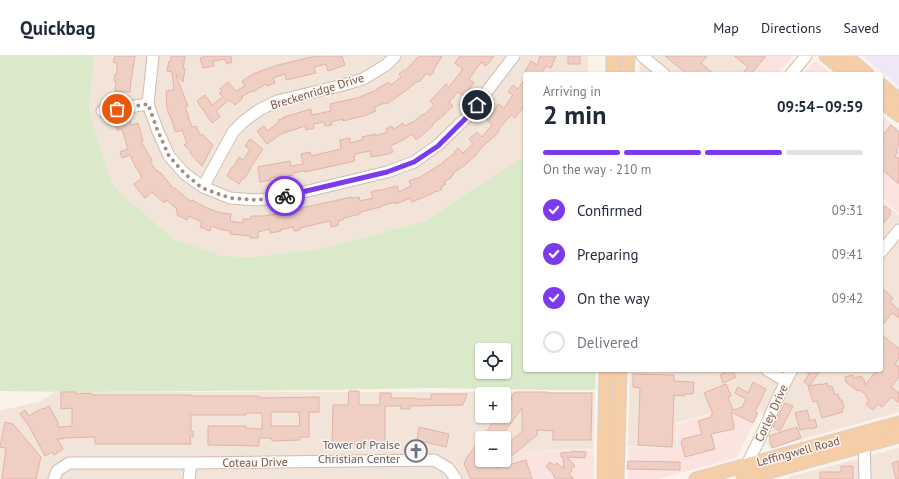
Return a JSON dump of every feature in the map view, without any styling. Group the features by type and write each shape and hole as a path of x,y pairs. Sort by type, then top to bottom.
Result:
{"main road":[{"path":"613,56 613,72"},
{"path":"627,72 628,56"},
{"path":"826,56 846,72"},
{"path":"846,56 866,72"},
{"path":"883,87 899,100"},
{"path":"883,103 899,115"},
{"path":"604,479 606,372"},
{"path":"617,479 620,372"},
{"name":"Leffingwell Road","path":"743,479 864,439 899,423"},
{"name":"Leffingwell Road","path":"696,479 747,465 864,439 899,436"}],"street":[{"path":"153,56 148,104 169,156 185,174 202,188 230,198 256,200 279,198 387,172 414,162 438,146 468,116 514,56"},
{"name":"Breckenridge Drive","path":"202,188 233,132 244,121 260,110 277,101 363,79 386,65 395,56"},
{"path":"642,56 662,72"},
{"path":"793,72 806,56"},
{"path":"102,111 148,104"},
{"path":"883,250 899,230"},
{"path":"770,372 786,381"},
{"name":"Corley Drive","path":"743,479 747,465 791,372"},
{"path":"864,439 865,479"},
{"name":"Coteau Drive","path":"54,479 58,471 69,462 191,463 434,460 448,468 456,479"},
{"path":"189,479 191,463"}],"shaded area":[{"path":"94,56 588,56 588,72 523,72 523,157 425,221 320,249 253,257 221,256 174,239 120,193 111,182 89,110"},
{"path":"639,56 733,56 753,72 638,72 640,70"},
{"path":"734,56 793,56 779,72 754,72"},
{"path":"863,56 899,56 899,86"},
{"path":"813,63 818,63 829,72 805,72"},
{"path":"883,117 899,130 899,213 883,200"},
{"path":"883,202 899,215 899,412 771,448 767,443 776,419 743,405 676,423 676,448 628,446 630,372 883,372"},
{"path":"55,392 475,392 475,423 511,423 511,392 595,392 593,449 527,451 511,463 511,431 475,431 475,467 506,467 498,473 476,479 0,479 0,411 39,402"},
{"path":"742,406 758,414 737,457 658,479 628,479 629,447 677,448 677,424"},
{"path":"899,448 899,479 789,479 789,477"},
{"path":"594,450 594,479 479,479 499,473 507,467 511,467 511,464 527,451"}],"green space":[{"path":"0,56 94,56 89,110 111,182 120,193 174,239 221,256 253,257 320,249 425,221 523,157 523,372 596,372 595,390 511,389 511,387 475,387 475,389 76,392 0,391"}],"building":[{"path":"115,56 135,56 130,92 115,91 116,81 114,81 115,74 117,74 117,63 113,62"},
{"path":"171,56 185,56 183,82 176,75 188,106 185,107 188,117 192,127 196,126 200,135 202,134 213,145 202,166 184,145 187,143 182,130 176,132 167,109 166,91 174,90 172,72 167,71"},
{"path":"204,56 231,56 232,62 227,64 225,59 213,61 214,66 203,68 200,58"},
{"path":"316,56 342,56 345,65 328,71 326,64 314,67 316,73 286,80 285,74 273,78 275,83 267,86 266,84 241,97 243,98 235,105 229,100 216,111 220,117 212,123 197,101 205,95 212,105 223,97 219,93 222,91 220,89 228,82 236,91 245,86 242,81 255,73 278,65"},
{"path":"419,56 442,56 433,70 434,72 430,76 427,73 419,82 418,81 386,104 385,103 374,107 376,111 364,116 331,122 332,125 325,126 324,122 313,124 314,128 306,130 305,126 281,134 267,144 257,131 264,126 267,131 279,122 278,120 285,118 284,117 311,109 312,115 331,111 330,104 357,98 377,90 389,82 391,85 401,77 399,74 404,70 405,71"},
{"path":"460,56 494,56 486,66 481,62 469,79 474,83 463,96 458,92 449,102 453,106 416,140 412,134 390,146 393,152 388,154 371,157 370,151 355,154 355,161 305,172 293,173 293,175 270,178 271,180 260,182 258,167 290,161 291,166 303,164 301,154 310,152 311,156 341,149 340,140 350,138 350,143 362,140 362,137 375,134 375,136 387,132 386,129 392,126 393,130 403,123 405,126 412,123 423,114 424,115 434,105 430,101 446,84 449,87 463,69 455,63"},
{"path":"540,56 556,56 551,68 546,66 542,72 525,71 531,61 537,65"},
{"path":"568,56 580,56 580,64 568,64"},
{"path":"665,56 707,56 701,63 712,72 685,72"},
{"path":"734,56 766,56 753,72 744,72 748,67"},
{"path":"523,82 523,108 515,118 511,115 498,130 499,131 495,136 486,143 465,165 453,173 454,174 451,176 452,177 444,182 446,184 441,187 442,189 437,192 436,191 412,202 410,198 396,204 395,202 360,212 360,214 338,221 339,225 331,227 330,221 300,228 300,230 294,231 293,227 270,233 270,229 258,232 258,238 230,234 231,231 211,226 210,231 200,227 202,222 189,216 187,220 177,215 177,209 166,200 164,203 152,192 145,198 134,184 142,178 130,155 122,158 120,152 128,149 122,129 117,130 115,123 129,118 131,125 138,123 143,141 141,142 152,160 150,161 156,171 157,170 159,173 160,172 174,189 175,188 191,202 192,200 207,208 221,213 231,214 230,221 243,223 243,219 251,219 251,216 282,213 281,210 287,208 288,213 302,210 301,208 352,197 359,197 360,201 373,198 371,192 397,186 399,192 411,186 409,181 417,179 444,162 455,153 454,152 458,148 463,153 473,144 469,139 477,132 482,137 492,125 487,120 498,104 504,108 513,95 508,92 513,85 518,89"},
{"path":"891,125 899,132 899,146 896,150 898,152 895,156 899,159 899,184 883,171 883,135"},
{"path":"250,139 263,149 244,179 242,179 239,184 227,176 239,157 243,160 250,150 245,146"},
{"path":"885,206 891,211 889,213 891,214 883,224 883,208"},
{"path":"883,290 893,299 890,302 899,310 899,318 892,313 883,324"},
{"path":"883,336 899,349 899,358 895,364 899,367 899,377 891,387 899,393 899,403 892,397 882,407 878,404 873,410 866,404 869,400 866,397 867,396 846,382 845,377 853,375 853,378 862,376 865,385 875,372 883,372"},
{"path":"733,372 736,377 723,383 720,375"},
{"path":"806,372 820,372 809,386 804,382 809,374"},
{"path":"633,374 674,375 674,381 694,382 693,394 684,394 684,396 674,395 672,447 638,445 640,388 633,387"},
{"path":"753,382 766,389 755,412 758,413 753,423 731,412 734,429 711,434 715,449 685,457 681,442 683,439 702,434 698,421 712,417 711,414 713,414 704,393 726,384 731,396 728,397 733,410 742,407 746,399 735,393 738,387 748,393"},
{"path":"827,383 828,387 832,386 835,395 838,394 840,400 842,400 844,408 842,409 843,412 822,418 817,401 813,402 808,386"},
{"path":"349,391 359,391 359,405 380,405 380,393 391,393 391,398 417,399 431,399 431,394 467,394 463,405 410,406 410,409 401,409 401,406 385,406 385,445 332,445 333,405 348,405"},
{"path":"61,392 76,392 76,394 90,393 92,395 259,396 259,398 319,397 319,412 309,412 309,437 300,437 300,440 272,441 271,438 259,438 259,446 208,445 208,426 246,426 246,428 262,429 262,413 246,413 246,415 191,415 191,431 193,431 193,437 190,437 191,444 95,444 95,437 63,438 57,439 63,449 54,455 52,452 45,456 29,426 20,414 25,410 29,416 49,406 58,422 58,427 72,426 72,408 61,409","holes":["271,412 299,412 300,426 271,426"]},
{"path":"515,392 592,393 591,440 553,440 553,431 537,430 537,435 511,456 511,441 522,432 522,408 511,423 511,397"},
{"path":"785,403 793,406 780,431 773,427"},
{"path":"807,410 810,421 815,419 817,427 800,430 795,413"},
{"path":"5,422 13,424 41,457 36,479 2,479 6,448 0,447"},
{"path":"493,423 511,423 505,431 487,431"},
{"path":"419,427 449,434 446,447 417,440"},
{"path":"797,427 801,438 772,448 769,436"},
{"path":"475,447 475,467 511,467 511,464 526,460 532,479 471,479 464,464 466,461 465,460"},
{"path":"572,451 586,452 585,458 567,457 575,466 569,474 574,479 556,479 546,466 550,462 554,465 557,463 564,469 563,457 561,457 561,453"},
{"path":"628,461 680,462 680,470 627,469"},
{"path":"899,461 899,479 896,479 892,463"},
{"path":"841,466 853,466 853,479 820,479 820,472 841,472"}],"way so far":[{"path":"117,109 148,104 169,156 185,174 202,188 230,198 256,200 285,196"}],"place":[{"name":"Tower of Praise Christian Center","path":"416,451"}],"route":[{"path":"285,196 387,172 414,162 438,146 477,105"}]}
